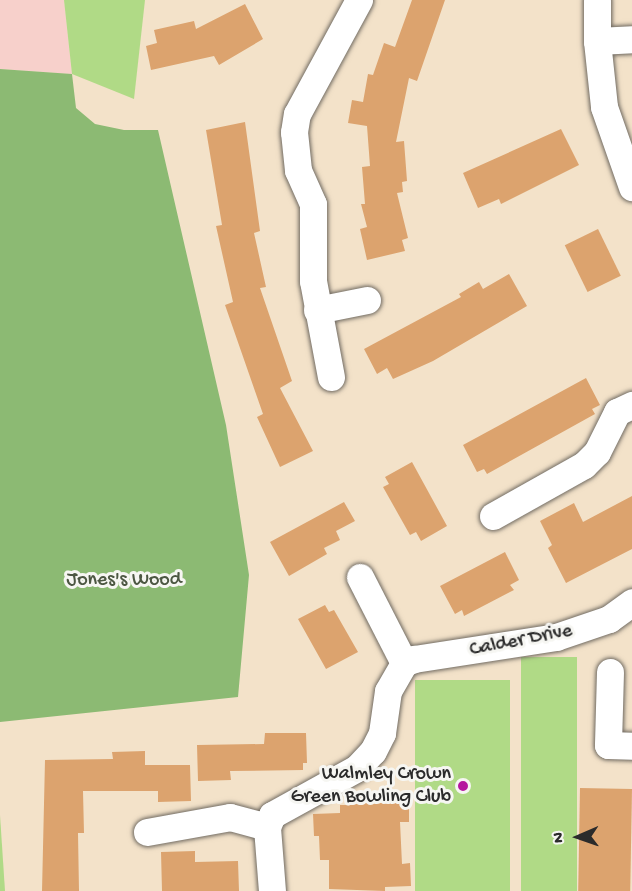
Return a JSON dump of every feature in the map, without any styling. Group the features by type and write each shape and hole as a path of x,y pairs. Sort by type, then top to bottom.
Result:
{"street":[{"path":"331,377 317,310 313,204 298,170 294,132 297,114 360,0"},
{"path":"597,0 597,41 604,107 632,187"},
{"path":"597,41 632,39"},
{"path":"317,310 367,300"},
{"path":"493,516 584,465 597,452 617,412 632,405"},
{"path":"272,891 267,827 272,815 357,768 373,751 384,721 388,691 404,663 360,577"},
{"name":"Calder Drive","path":"404,663 414,658 556,637 609,619 632,602"},
{"path":"610,672 609,745 632,746"},
{"path":"147,832 230,817 267,827"}],"shaded area":[{"path":"0,0 64,0 72,74 0,69"}],"green space":[{"path":"64,0 145,0 134,99 72,74"},
{"name":"Jones's Wood","path":"0,69 72,74 76,108 95,124 124,130 158,130 226,425 249,575 238,697 0,722"},
{"path":"521,657 577,657 577,891 521,891"},
{"name":"Walmley Crown Green Bowling Club","path":"415,680 510,680 510,891 415,891"},
{"path":"0,815 5,891 0,891"}],"building":[{"path":"412,0 445,0 417,81 409,78 396,142 404,141 407,181 402,182 403,192 397,193 408,238 402,240 405,251 367,260 360,229 367,227 361,204 365,204 362,167 370,166 367,126 348,123 352,100 363,102 368,74 373,75 384,43 395,47"},
{"path":"245,4 263,39 219,65 214,56 151,70 146,46 157,43 154,30 194,21 196,29"},
{"path":"245,122 260,231 254,233 266,287 260,288 292,381 280,388 313,451 280,467 257,417 263,414 225,305 233,302 216,226 222,225 206,130"},
{"path":"561,129 579,165 501,204 499,199 478,208 463,173"},
{"path":"598,229 621,276 588,292 565,245"},
{"path":"509,274 527,306 433,361 393,379 387,368 377,374 364,349 461,297 459,294 479,282 483,289"},
{"path":"586,378 600,405 592,409 595,414 487,474 484,469 477,472 463,445"},
{"path":"412,462 447,526 421,541 416,532 410,535 383,487 389,484 385,477"},
{"path":"632,496 632,549 566,583 548,548 552,545 540,521 574,503 583,522"},
{"path":"344,502 355,521 336,531 340,540 324,548 327,554 289,576 270,542"},
{"path":"505,552 519,580 510,585 514,590 464,616 462,610 455,614 440,586"},
{"path":"325,605 329,612 334,610 358,652 326,669 298,619"},
{"path":"265,733 306,733 307,763 303,763 303,770 230,771 231,780 198,781 197,745 264,744"},
{"path":"145,751 145,765 190,765 191,801 158,802 158,791 83,791 84,833 78,833 79,891 42,891 45,760 113,759 112,752"},
{"path":"580,788 632,789 630,891 578,891"},
{"path":"350,793 380,793 381,801 409,801 409,822 400,822 402,864 410,863 411,886 385,887 385,891 329,889 329,860 320,860 319,836 314,836 313,814 340,813 340,805 350,805"},
{"path":"195,851 195,862 238,861 239,891 162,891 161,852"}],"place":[{"name":"Walmley Crown Green Bowling Club","path":"463,786"}]}
